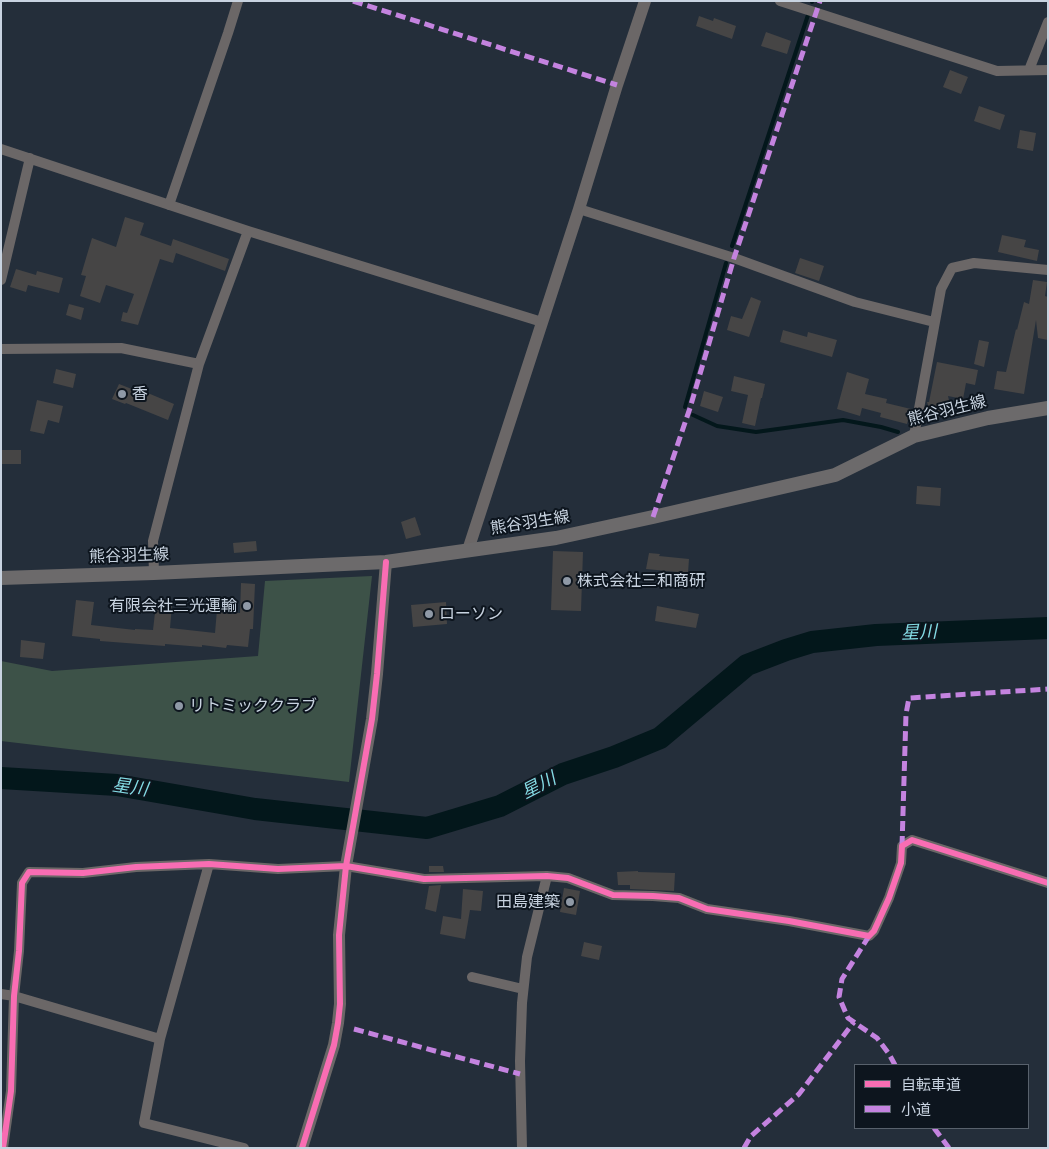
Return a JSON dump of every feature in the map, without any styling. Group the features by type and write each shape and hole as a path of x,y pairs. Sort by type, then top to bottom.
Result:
{"main road":[{"name":"熊谷羽生線","path":"1,578 386,562 556,538 835,474 914,436 988,418 1048,408"}],"street":[{"path":"170,205 238,1"},
{"path":"468,550 579,210 616,85 645,1"},
{"path":"780,1 997,70 1048,70"},
{"path":"1029,70 1048,22"},
{"path":"1,149 248,231 542,322"},
{"path":"1,280 30,158"},
{"path":"579,210 734,258 854,302 934,322"},
{"path":"154,573 153,541 199,364 248,231"},
{"path":"914,436 941,289 952,268 974,264 1048,270"},
{"path":"1,349 121,348 199,364"},
{"path":"302,1148 334,1045 338,1024 340,1004 339,935 347,860 372,719 386,562"},
{"path":"3,1148 11,1091 14,996 19,951 22,883 28,872 83,873 209,864 278,869 347,860 424,879 548,876 568,878 613,896 679,898 707,909 789,921 869,936 874,931 889,898 900,863 902,846 912,840 1048,882"},
{"path":"209,864 160,1038 144,1123 244,1148"},
{"path":"522,1148 520,1058 526,957 548,876"},
{"path":"472,977 523,989"},
{"path":"1,994 14,996 160,1038"}],"green space":[{"name":"リトミッククラブ","path":"372,576 349,782 1,741 1,661 52,671 258,656 265,581"}],"building":[{"path":"699,16 713,21 714,18 736,26 732,39 696,26"},
{"path":"766,32 791,41 787,54 761,46"},
{"path":"950,70 968,77 961,94 943,87"},
{"path":"979,106 1005,115 1000,130 974,121"},
{"path":"1020,130 1036,133 1033,151 1017,148"},
{"path":"125,217 144,223 140,235 171,246 173,239 229,259 225,271 176,253 173,263 160,259 138,325 121,321 123,312 127,313 134,294 106,285 100,303 80,296 86,276 81,275 92,238 116,247"},
{"path":"1002,235 1026,240 1024,247 1039,250 1037,261 998,252"},
{"path":"800,258 824,266 819,281 795,273"},
{"path":"16,269 36,275 37,271 63,278 59,293 28,285 26,292 10,287"},
{"path":"1033,280 1047,282 1045,296 1048,297 1048,340 1038,338 1036,320 1024,394 994,389 997,371 1006,372 1024,302 1029,304"},
{"path":"751,297 761,301 749,337 727,330 731,316 742,319"},
{"path":"69,304 84,308 81,320 66,315"},
{"path":"783,330 807,337 808,332 837,340 832,357 780,342"},
{"path":"979,340 989,342 984,367 974,364"},
{"path":"937,362 978,370 975,385 966,383 963,399 948,396 952,414 932,419 927,402 929,402"},
{"path":"56,369 76,374 73,388 53,383"},
{"path":"847,372 869,379 865,394 887,399 886,403 911,409 907,424 880,417 881,413 862,408 860,416 837,409"},
{"path":"734,376 765,384 755,426 742,423 748,395 731,391"},
{"path":"119,384 142,393 143,391 174,404 168,420 112,399"},
{"path":"704,391 723,397 718,412 700,406"},
{"path":"37,400 63,406 59,423 48,420 44,434 30,431"},
{"path":"2,450 21,450 21,464 2,464"},
{"path":"917,486 941,488 940,506 916,504"},
{"path":"415,517 421,535 406,539 401,522"},
{"path":"256,541 257,551 234,553 233,543"},
{"name":"株式会社三和商研","path":"553,551 583,552 581,611 551,610"},
{"path":"649,553 689,559 688,573 646,569"},
{"path":"241,583 255,584 253,629 250,629 248,647 227,645 226,648 165,644 165,646 100,641 100,639 72,636 76,600 94,602 91,625 153,630 156,604 172,605 170,628 215,633 217,610 240,613"},
{"name":"ローソン","path":"446,602 447,624 413,627 411,605"},
{"path":"657,606 699,614 696,628 655,621"},
{"path":"21,640 45,643 43,659 20,657"},
{"path":"429,866 443,866 444,872 429,872"},
{"path":"617,872 675,873 674,891 630,889 630,885 618,885"},
{"path":"441,885 436,912 425,909 429,886"},
{"name":"田島建築","path":"564,888 580,891 576,915 560,912"},
{"path":"463,889 483,891 481,911 470,910 465,939 440,934 443,916 461,919"},
{"path":"584,942 602,946 599,960 581,956"}],"waterway":[{"path":"732,246 808,15"},
{"path":"685,407 726,263"},
{"path":"693,415 717,426 756,432 843,420 898,432"},
{"name":"星川","path":"1,778 117,785 255,809 427,828 500,806 563,774 614,757 660,738 747,665 786,650 812,642 876,635 1048,628"}],"marked path":[{"path":"353,1 617,85"},
{"path":"653,517 690,408 734,258 820,1"},
{"path":"902,846 906,714 909,698 1048,689"},
{"path":"869,936 842,979 839,997 848,1018 877,1038 894,1064"},
{"path":"744,1148 751,1136 799,1094 854,1022"},
{"path":"354,1029 520,1074"},
{"path":"935,1129 949,1148"}],"cycle path":[{"path":"302,1148 334,1045 338,1023 340,1004 339,935 346,866 372,719 386,562"},
{"path":"3,1148 11,1091 14,996 19,951 22,883 29,872 83,873 136,867 209,864 278,869 346,866 424,879 547,876 568,878 613,895 679,898 707,909 789,921 869,936 874,931 889,898 901,863 902,846 912,840 1048,883"}],"place":[{"name":"香","path":"122,394"},
{"name":"株式会社三和商研","path":"567,581"},
{"name":"有限会社三光運輸","path":"247,606"},
{"name":"ローソン","path":"429,614"},
{"name":"リトミッククラブ","path":"179,706"},
{"name":"田島建築","path":"570,902"}]}
